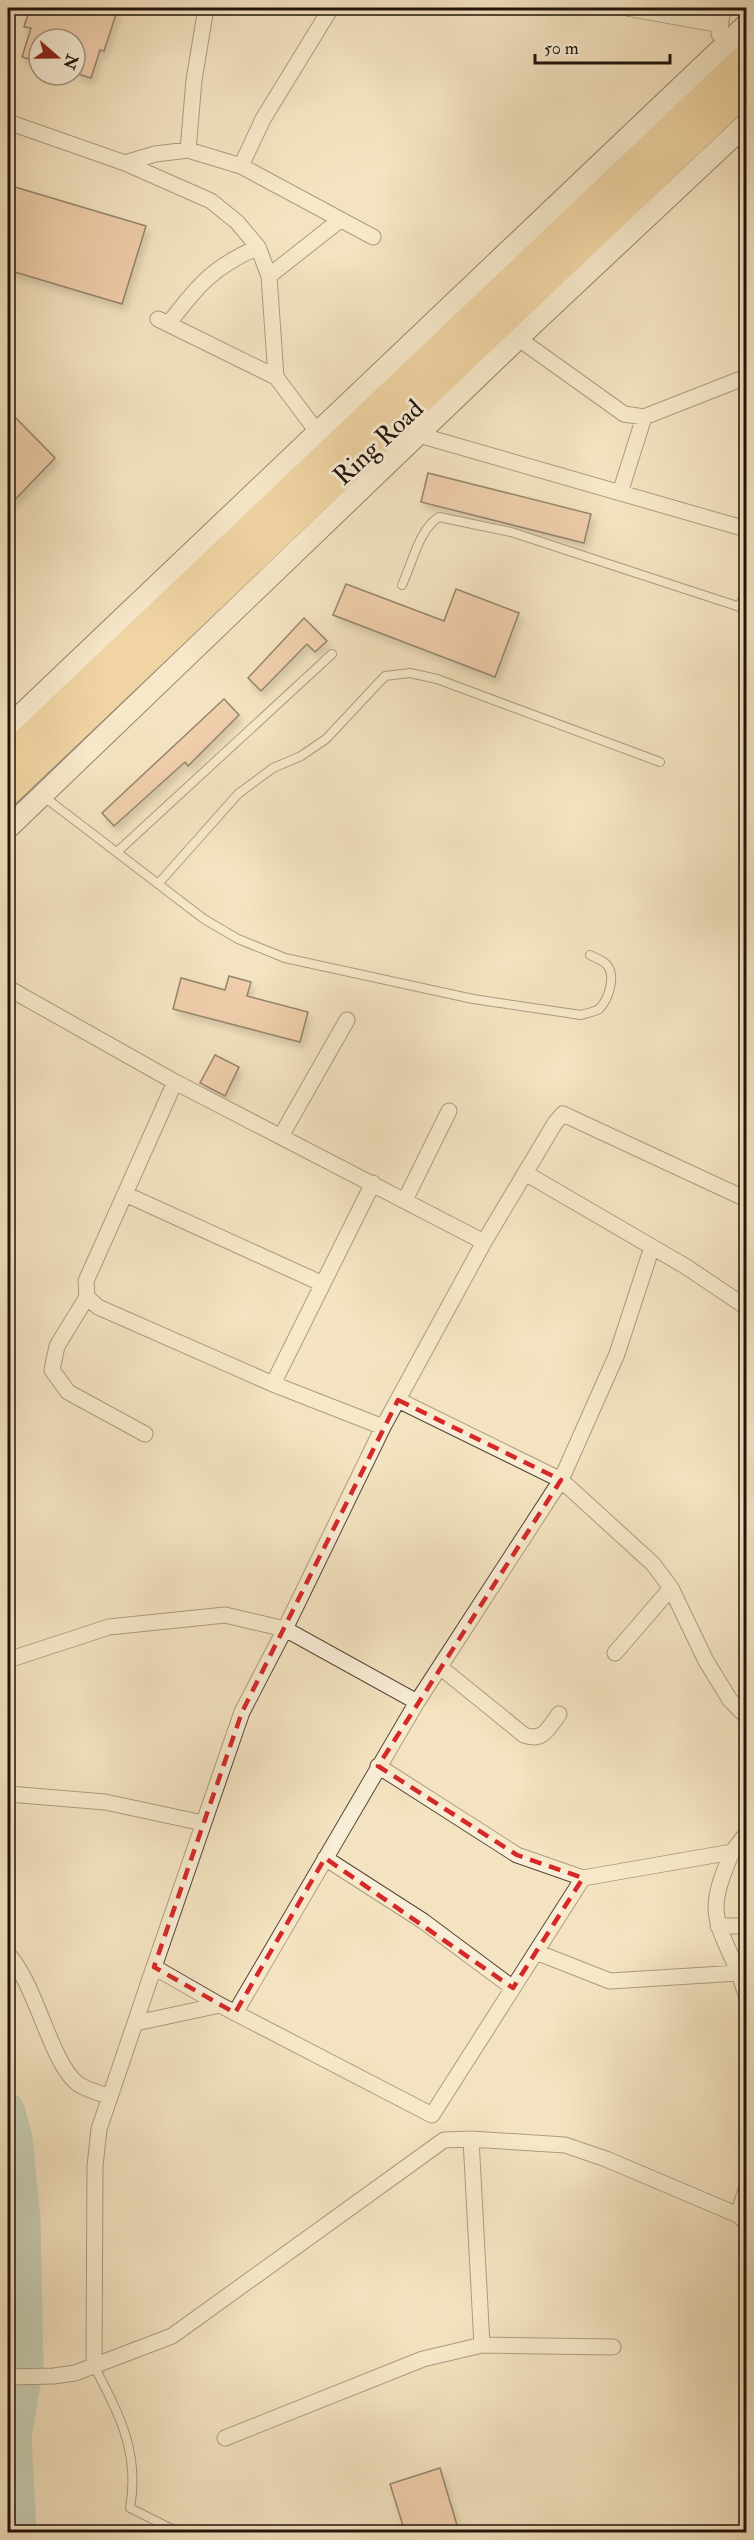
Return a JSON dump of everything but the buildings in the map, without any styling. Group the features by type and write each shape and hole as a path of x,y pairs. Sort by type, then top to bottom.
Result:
{"highway":[{"name":"Ring Road","path":"8,758 747,57"},
{"name":"Ring Road","path":"8,792 747,90"}],"street":[{"path":"188,150 194,80 206,8"},
{"path":"242,166 263,119 331,8"},
{"path":"627,8 721,25"},
{"path":"716,53 723,8"},
{"path":"8,727 747,25"},
{"path":"8,122 125,163 211,201 237,222 258,247 269,276 276,377"},
{"path":"8,828 747,124"},
{"path":"125,163 155,154 188,150 242,166 373,237"},
{"path":"269,276 340,220"},
{"path":"258,247 215,270 164,321 276,377 318,434"},
{"path":"519,339 624,414 644,417 747,377"},
{"path":"620,493 644,417"},
{"path":"419,435 747,529"},
{"path":"8,987 175,1082 484,1242"},
{"path":"281,1136 347,1020"},
{"path":"145,1434 68,1392 52,1370 57,1346 87,1297 86,1281 175,1082"},
{"path":"405,1200 449,1111"},
{"path":"94,2366 95,2166 99,2129 108,2096 136,2023 242,1712 285,1629 382,1427 484,1242 555,1123 566,1113 747,1199"},
{"path":"525,1173 747,1306"},
{"path":"273,1384 373,1183"},
{"path":"125,1194 323,1284"},
{"path":"235,2013 417,1702 561,1480 607,1379 652,1247"},
{"path":"87,1297 98,1307 273,1384 382,1427"},
{"path":"398,1400 561,1480 653,1564 671,1588 706,1661 730,1700 747,1716"},
{"path":"615,1653 671,1588"},
{"path":"8,1660 110,1627 225,1615 285,1629 417,1702"},
{"path":"440,1667 524,1735 534,1739 543,1736 559,1714"},
{"path":"378,1766 517,1856 583,1878 732,1852"},
{"path":"8,1794 105,1802 203,1823"},
{"path":"747,1834 732,1852 717,1888 715,1905 718,1926 747,1995"},
{"path":"325,1858 423,1921 513,1988"},
{"path":"432,2115 583,1878"},
{"path":"718,1926 747,1926"},
{"path":"536,1952 610,1981 739,1973"},
{"path":"8,1954 36,1999 66,2069 77,2083 108,2096"},
{"path":"154,1967 235,2013 432,2115 444,2140"},
{"path":"136,2023 220,2005"},
{"path":"8,2377 54,2376 94,2366 172,2336 444,2140 471,2139 565,2145 606,2159 742,2218 747,2190"},
{"path":"471,2139 482,2345"},
{"path":"225,2438 412,2362 482,2345 613,2347"}],"lane":[{"path":"402,585 430,522 439,517 511,532 743,608 747,592"},
{"path":"117,852 332,654"},
{"path":"158,884 238,794 273,768 301,756 326,739 385,676 397,673 437,678 660,762"},
{"path":"42,795 204,919 238,939 285,958 473,999 581,1015 597,1010 606,1001 611,975 606,964 590,955"},
{"path":"94,2366 123,2424 135,2482 130,2508 178,2532"}],"highlighted area":[{"path":"398,1400 561,1480 378,1766 517,1855 583,1878 513,1988 325,1858 235,2013 154,1967 242,1712"}],"waterway":[{"path":"8,2109 16,2138 24,2220 27,2365 15,2437 20,2532"}]}
